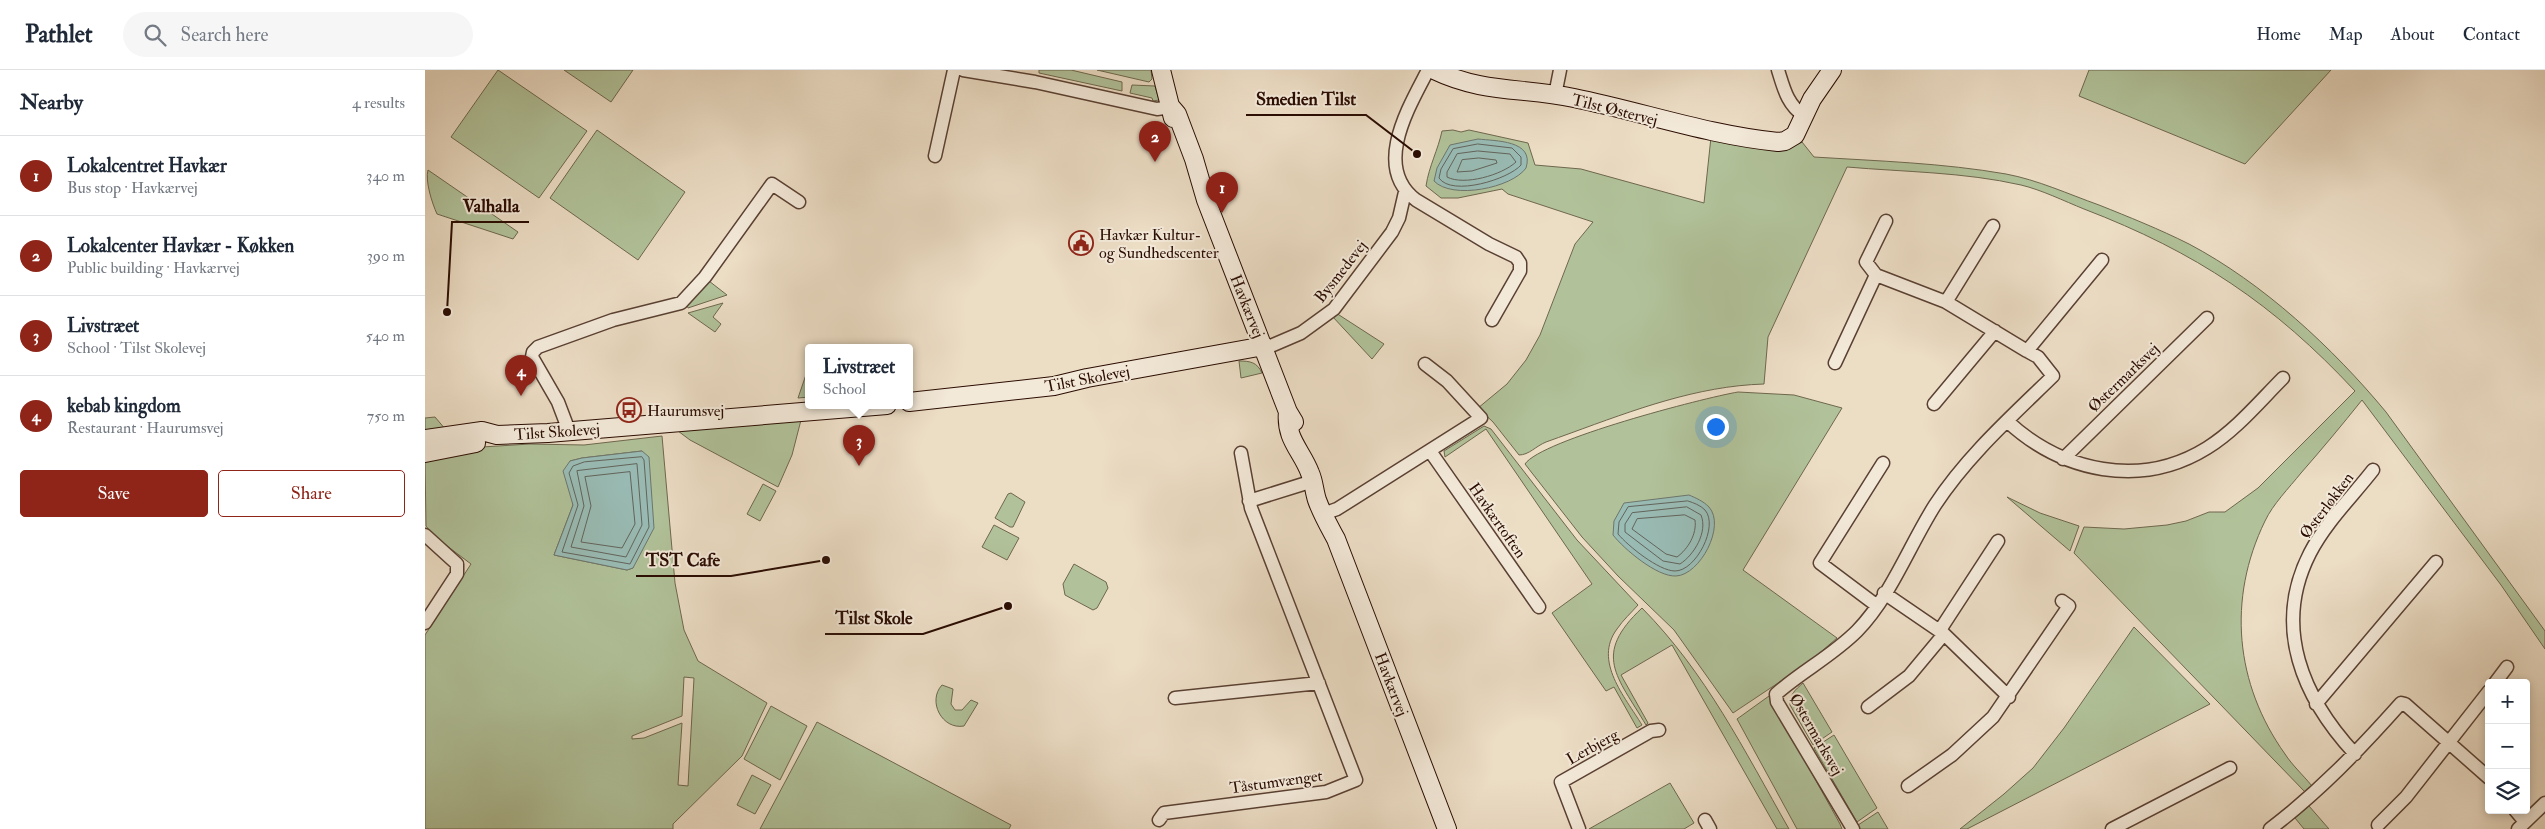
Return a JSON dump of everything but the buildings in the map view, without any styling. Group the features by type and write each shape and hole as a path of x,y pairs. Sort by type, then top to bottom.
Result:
{"street":[{"path":"935,156 954,70"},
{"path":"963,70 1035,82 1157,109 1171,107"},
{"name":"Havkærvej","path":"1161,70 1171,107 1177,114 1194,159 1206,200 1269,346 1288,412 1305,448 1303,456 1313,481 1324,495 1326,513 1447,829"},
{"path":"1428,70 1398,135 1395,156 1398,174 1405,192 1489,244 1516,257 1520,263 1520,272 1492,320"},
{"name":"Tilst Østervej","path":"1434,70 1479,87 1555,95 1735,136 1778,142 1785,141 1795,135 1804,116"},
{"path":"1555,95 1560,70"},
{"path":"1778,70 1786,98 1793,108 1804,116 1812,99 1832,70"},
{"path":"569,431 558,402 532,356 538,347 608,322 681,303 705,277 772,184 799,202"},
{"name":"Bysmedevej","path":"1269,346 1301,333 1334,309 1392,232 1399,218 1405,192"},
{"path":"1835,363 1876,274 1866,262 1886,221"},
{"path":"1946,302 1993,226"},
{"path":"2027,350 2102,260"},
{"name":"Østermarksvej","path":"1853,829 1777,702 1776,694 1829,656 1857,630 1884,593 1936,504 1967,465 2007,421 2053,376 2038,357 1946,302 1876,274"},
{"name":"Østermarksvej","path":"2063,459 2207,318"},
{"path":"1934,404 1995,331"},
{"name":"Tilst Skolevej","path":"913,402 1055,386 1087,378 1269,346"},
{"path":"1326,513 1481,418 1431,364"},
{"path":"2007,421 2032,442 2063,459 2093,468 2126,471 2154,468 2186,459 2224,436 2283,378"},
{"name":"Tilst Skolevej","path":"425,439 482,431 497,435 569,431 838,409"},
{"name":"Tilst Skolevej","path":"425,453 482,442 497,435"},
{"name":"Havkærtoften","path":"1430,451 1539,607"},
{"name":"Tåstumvænget","path":"1159,820 1163,813 1320,793 1356,780 1249,501 1241,453"},
{"path":"1876,605 1820,563 1883,463"},
{"name":"Østerløkken","path":"2355,754 2316,704 2297,656 2293,625 2302,572 2318,540 2373,470"},
{"path":"1249,501 1313,481"},
{"path":"425,535 457,564 457,574 425,624"},
{"path":"1868,707 1909,676 1942,632 1998,541"},
{"path":"2316,704 2436,562"},
{"path":"1884,593 1942,632 2009,697"},
{"path":"1908,786 1967,743 1993,717 2009,697 2069,606 2062,601"},
{"path":"2498,679 2507,667"},
{"path":"1175,698 1319,682"},
{"path":"2378,825 2406,797 2485,696"},
{"path":"2270,829 2309,799 2355,754 2401,704 2405,704 2485,774"},
{"name":"Lerbjerg","path":"1579,829 1561,782 1651,732 1659,730"},
{"path":"2112,829 2229,768"},
{"path":"2521,825 2545,803"}],"green space":[{"path":"498,70 587,131 539,198 451,137"},
{"path":"564,70 633,70 611,102"},
{"path":"1039,70 1071,70 1122,82 1122,91 1039,73"},
{"path":"1097,70 1151,70 1152,79 1149,82"},
{"path":"2089,70 2331,70 2245,164 2079,96"},
{"path":"1132,85 1155,86 1159,100 1153,101 1152,98 1130,93"},
{"path":"597,130 685,192 638,260 550,198"},
{"path":"1453,130 1461,132 1469,130 1528,143 1535,165 1581,169 1704,203 1711,137 1787,149 1802,142 1814,157 1934,165 1982,170 2018,177 2099,205 2189,244 2217,260 2270,297 2320,341 2365,388 2386,412 2545,631 2545,649 2501,585 2362,400 2272,508 2253,551 2245,580 2241,611 2242,640 2247,670 2255,699 2268,727 2288,758 2312,786 2305,792 2074,553 2084,527 2124,529 2167,525 2186,521 2209,512 2225,512 2258,488 2355,391 2294,332 2231,283 2162,243 2053,196 2021,185 1978,177 1847,167 1768,337 1764,384 1714,389 1690,394 1618,416 1546,442 1526,454 1519,455 1493,422 1478,408 1507,384 1526,360 1540,335 1575,244 1593,222 1508,194 1502,189 1458,198 1441,198 1426,186 1442,131"},
{"path":"428,170 518,232 513,239 437,214 428,186"},
{"path":"709,281 727,295 688,308 687,305"},
{"path":"723,303 713,317 721,324 715,332 688,313"},
{"path":"1336,313 1384,344 1372,359 1332,316"},
{"path":"1239,361 1253,363 1258,366 1262,373 1241,378"},
{"path":"805,378 805,397 798,398"},
{"path":"1738,392 1794,395 1842,408 1743,570 1837,638 1808,663 1733,713 1674,630 1618,576 1582,537 1525,464 1537,454 1590,432 1692,402"},
{"path":"435,417 446,430 425,431 425,418"},
{"path":"801,420 792,455 778,487 690,440 678,431"},
{"path":"1484,426 1491,429 1577,540 1638,605 1617,629 1610,641 1608,654 1614,679 1642,725 1637,728 1614,687 1606,691 1552,613 1592,584 1486,429 1445,457 1444,451"},
{"path":"662,436 675,583 684,630 698,661 767,703 742,756 673,824 673,829 425,829 425,635 471,564 435,537 426,526 425,459 482,447 530,444 584,445","holes":["642,451 633,568 627,570 554,555 573,505 570,461","684,677 694,678 688,786 678,785 682,723 644,738 632,739 632,736 682,716"]},
{"path":"763,484 776,491 760,521 747,514"},
{"path":"1011,493 1025,502 1013,527 995,518 1008,494"},
{"path":"2007,497 2040,513 2079,526 2070,551"},
{"path":"994,525 1019,538 1007,560 982,547"},
{"path":"1074,564 1106,582 1108,588 1097,608 1093,610 1065,595 1063,584"},
{"path":"1642,608 1686,659 1723,713 1789,829 1777,829 1672,645 1621,675 1648,723 1646,725 1626,693 1614,666 1617,639"},
{"path":"2134,627 2210,704 1967,829 1960,829 2033,768 2064,728"},
{"path":"1803,683 1832,732 1813,745 1790,705 1793,692"},
{"path":"942,685 953,689 951,704 955,710 962,710 971,700 978,703 964,726 949,724 939,713 936,699"},
{"path":"1769,696 1842,829 1797,829 1737,719"},
{"path":"771,706 807,726 780,780 744,759"},
{"path":"817,722 1011,825 1009,829 760,829"},
{"path":"1834,735 1877,808 1857,822 1814,748"},
{"path":"752,775 771,785 755,814 737,805"},
{"path":"1670,783 1694,823 1684,829 1589,829"},
{"path":"2309,806 2329,829 2304,829 2295,818"},
{"path":"1878,812 1888,829 1860,829 1858,825"}],"water":[{"path":"1478,139 1503,142 1519,147 1525,152 1527,159 1526,168 1519,175 1508,181 1495,186 1467,191 1443,187 1434,181 1437,168 1450,145"},
{"path":"642,451 649,457 654,528 633,568 627,570 554,555 573,505 563,471 570,461"},
{"path":"1689,495 1702,501 1709,507 1713,515 1714,526 1708,548 1694,567 1685,574 1676,576 1660,572 1641,561 1613,535 1614,521 1624,503"}],"place":[{"name":"Smedien Tilst","path":"1417,154"},
{"name":"Lokalcenter Havkær - Køkken","path":"1155,162"},
{"name":"Lokalcentret Havkær","path":"1222,213"},
{"name":"Havkær Kultur- og Sundhedscenter","path":"1081,243"},
{"name":"Valhalla","path":"447,312"},
{"name":"kebab kingdom","path":"521,396"},
{"name":"Haurumsvej","path":"629,410"},
{"name":"Livstræet","path":"859,466"},
{"name":"TST Cafe","path":"826,560"},
{"name":"Tilst Skole","path":"1008,606"}]}
